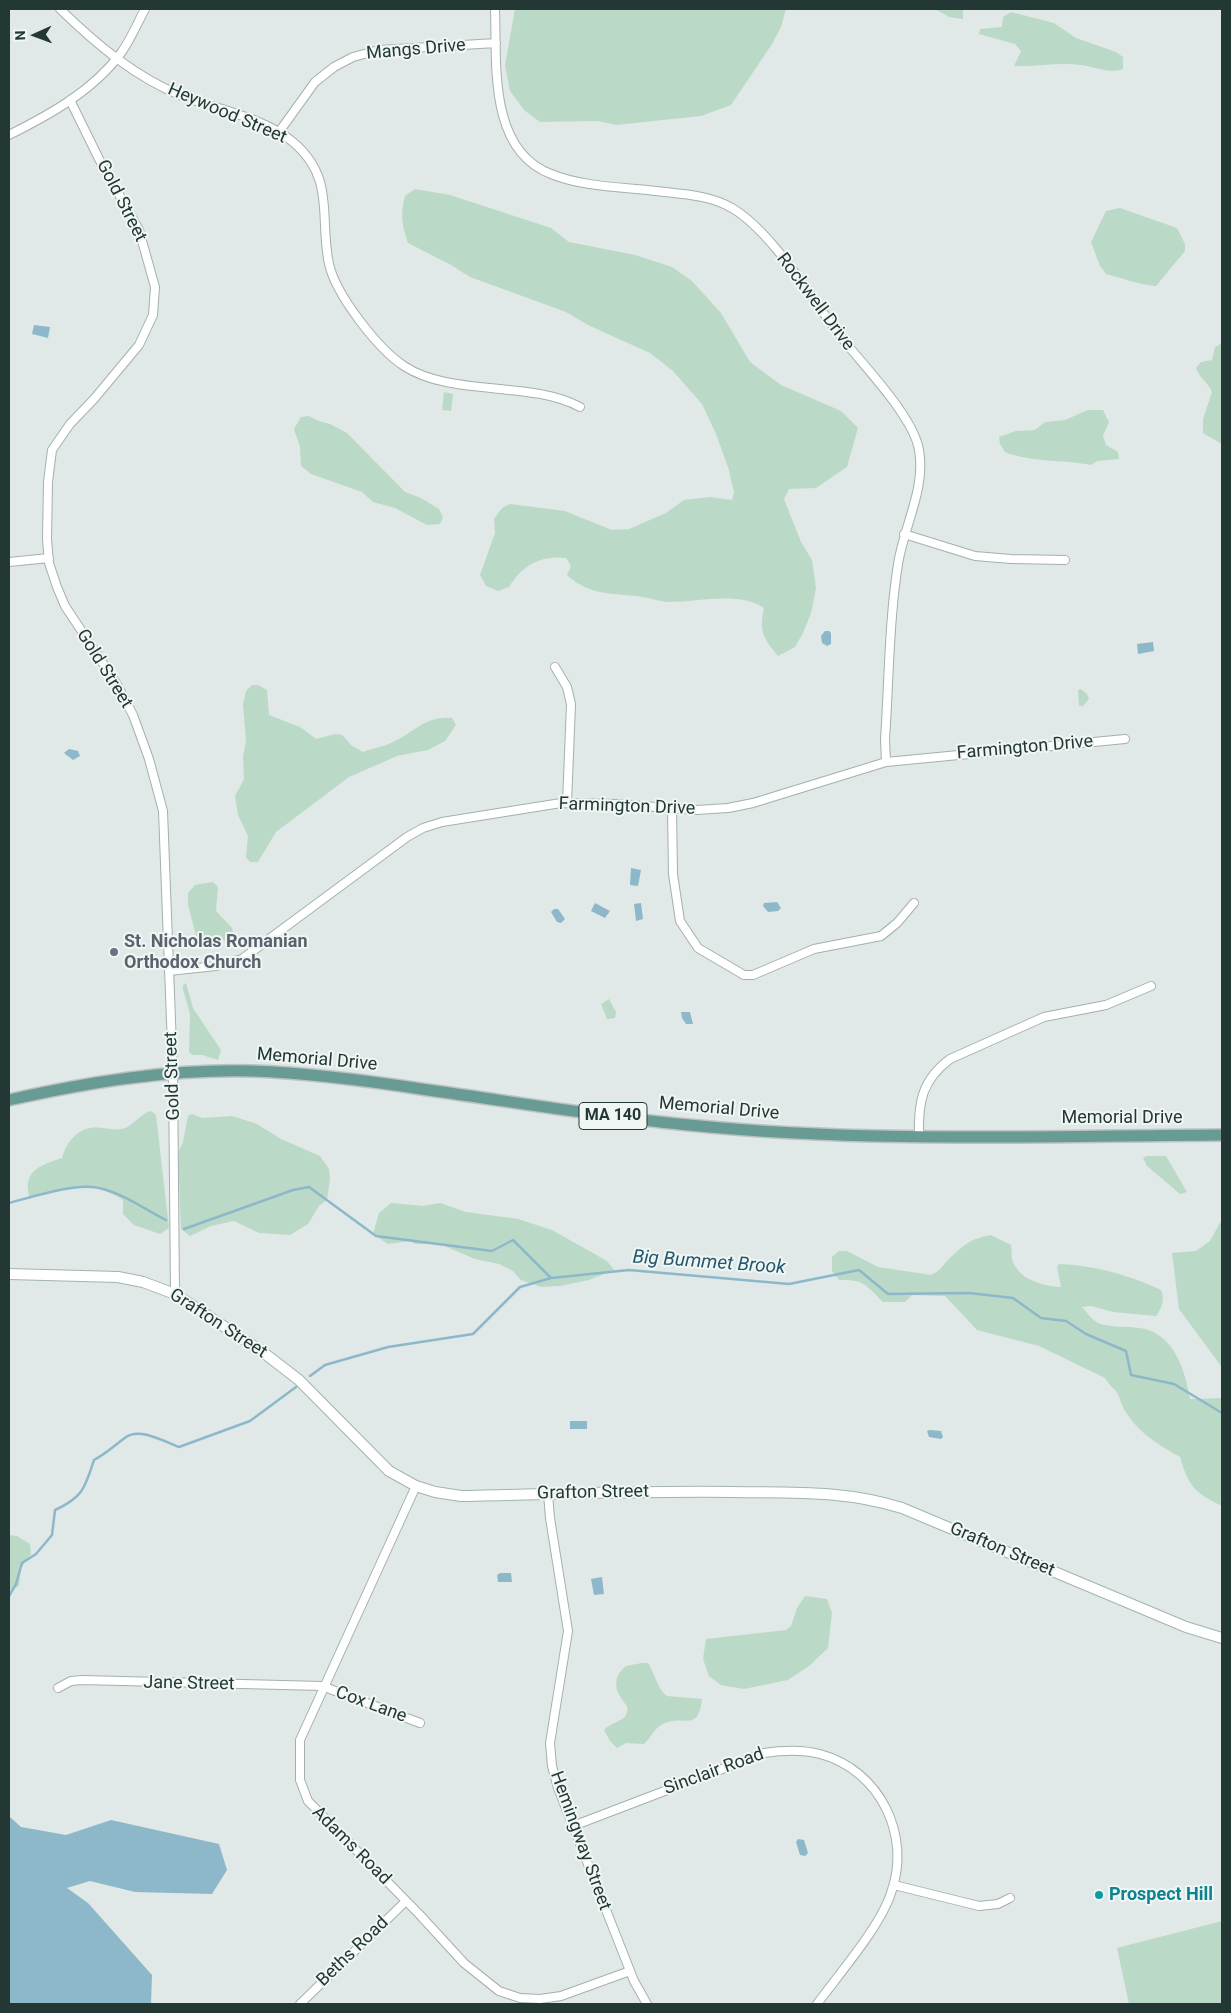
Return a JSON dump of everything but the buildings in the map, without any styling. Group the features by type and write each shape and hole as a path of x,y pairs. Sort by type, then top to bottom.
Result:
{"main road":[{"name":"Memorial Drive","path":"9,1100 96,1082 173,1073 248,1071 301,1074 691,1125 767,1131 919,1136 1222,1135"}],"street":[{"name":"Heywood Street","path":"60,9 102,48 138,74 166,89 279,132 298,146 317,171 324,197 328,259 333,278 347,301 386,352 406,367 429,377 550,396 567,400 580,407"},
{"path":"9,135 70,100 117,58 130,39 145,9"},
{"name":"Rockwell Drive","path":"495,9 500,99 508,131 518,148 543,170 580,182 716,200 742,215 778,252 833,327 899,410 914,434 919,447 920,470 917,490 904,534 897,578 885,739 886,762"},
{"name":"Mangs Drive","path":"279,132 315,82 334,67 353,57 383,50 496,43"},
{"name":"Gold Street","path":"70,100 99,159 139,230 152,271 154,303 150,326 139,345 94,400 70,424 52,450 48,482 49,558 53,576 65,606 116,684 133,715 160,795 165,828 173,1073 175,1294"},
{"path":"904,534 975,556 1065,560"},
{"path":"9,562 49,558"},
{"path":"555,667 568,686 571,704 567,803"},
{"name":"Farmington Drive","path":"169,971 229,964 242,959 386,852 423,828 454,820 567,803 712,810 740,806 886,762 1124,739"},
{"path":"672,808 674,874 681,922 698,948 744,975 753,975 814,948 881,936 897,923 914,903"},
{"path":"919,1136 921,1103 927,1082 937,1068 950,1059 1044,1017 1106,1005 1151,986"},
{"name":"Grafton Street","path":"9,1274 118,1277 144,1282 175,1294 281,1365 299,1380 389,1470 416,1486 435,1492 461,1496 666,1492 816,1493 863,1497 902,1508 1176,1623 1222,1638"},
{"name":"Adams Road","path":"416,1486 322,1686 300,1740 300,1780 308,1801 464,1963 486,1983 498,1990 520,1998 540,1999 561,1996 630,1971"},
{"name":"Hemingway Street","path":"548,1494 568,1631 551,1730 550,1755 555,1777 573,1826 630,1971 647,2004"},
{"name":"Jane Street","path":"58,1688 77,1680 322,1686"},
{"name":"Cox Lane","path":"322,1686 420,1722"},
{"name":"Sinclair Road","path":"573,1826 748,1757 787,1750 810,1751 833,1758 853,1770 871,1785 882,1799 890,1815 896,1838 898,1861 894,1884 880,1917 817,2004"},
{"path":"894,1884 979,1906 998,1904 1010,1898"},
{"name":"Beths Road","path":"300,2004 406,1901"}],"green space":[{"path":"515,9 786,9 781,27 772,44 731,105 701,116 616,125 598,121 540,122 524,110 510,91 505,65"},
{"path":"935,9 963,9 963,19 949,17"},
{"path":"1011,12 1054,23 1076,38 1116,52 1123,57 1123,69 1108,70 1073,64 1014,66 1021,51 1015,44 979,34 980,29 1002,27 1003,17"},
{"path":"415,189 450,195 551,228 569,242 635,255 672,267 692,281 721,313 750,362 781,385 841,411 858,428 847,467 816,488 789,489 784,499 801,542 812,560 816,588 811,613 795,647 778,656 766,639 762,629 764,608 754,603 731,599 666,602 593,590 575,582 567,575 571,566 566,558 548,558 533,563 514,579 509,587 498,591 486,586 480,575 495,533 494,519 502,508 510,504 565,511 612,530 629,529 666,513 684,500 710,497 732,500 734,493 729,470 716,434 702,404 673,371 650,353 590,326 566,312 470,277 408,243 402,214 405,196"},
{"path":"1120,208 1177,228 1185,244 1185,251 1156,286 1137,283 1106,274 1100,266 1091,242 1106,211"},
{"path":"1222,343 1222,443 1220,443 1203,433 1203,419 1212,392 1196,368 1201,362 1212,360 1215,347"},
{"path":"444,392 453,394 451,411 442,410"},
{"path":"1088,410 1103,410 1109,422 1103,436 1106,445 1118,452 1119,459 1097,461 1091,465 1026,458 1005,452 1000,444 999,437 1016,431 1035,430 1045,422 1065,420"},
{"path":"309,416 347,433 405,492 421,498 439,509 443,517 440,524 427,525 395,508 373,502 362,492 311,474 301,466 300,447 294,429 301,417"},
{"path":"252,685 258,685 267,690 269,715 300,727 316,739 335,734 342,735 352,746 363,752 393,742 428,721 452,718 456,725 445,741 428,750 397,756 349,777 276,832 258,862 250,862 246,857 248,836 238,815 235,796 244,779 243,756 246,742 243,704 246,691"},
{"path":"1081,689 1087,694 1089,699 1083,706 1079,706 1078,690"},
{"path":"213,882 218,887 216,911 232,928 234,935 229,940 198,943 188,905 188,893 195,885"},
{"path":"186,983 193,1008 221,1050 218,1060 202,1055 193,1055 189,1052 190,1014 183,989 183,985"},
{"path":"609,999 616,1012 615,1018 607,1019 601,1004"},
{"path":"151,1111 156,1115 169,1228 160,1234 134,1225 123,1214 123,1200 98,1189 87,1187 66,1188 30,1198 28,1181 31,1175 35,1170 47,1163 62,1158 69,1143 80,1132 90,1128 122,1129"},
{"path":"192,1114 202,1118 232,1116 257,1124 281,1139 320,1156 329,1169 330,1179 327,1200 319,1206 308,1224 290,1235 259,1233 234,1221 211,1226 190,1236 181,1229 178,1153 183,1142 188,1116"},
{"path":"1147,1156 1166,1156 1187,1192 1180,1194 1147,1166 1143,1158"},
{"path":"391,1203 423,1206 440,1203 466,1212 518,1219 552,1230 607,1261 614,1270 589,1280 560,1286 541,1287 521,1280 513,1271 499,1264 475,1259 440,1244 415,1244 410,1241 388,1244 373,1234 379,1213"},
{"path":"1221,1221 1221,1366 1179,1309 1172,1253 1196,1251 1210,1241"},
{"path":"991,1235 1011,1245 1012,1260 1022,1275 1041,1284 1061,1287 1057,1267 1059,1264 1085,1266 1111,1272 1161,1290 1163,1296 1162,1303 1156,1316 1113,1312 1091,1306 1082,1307 1091,1318 1103,1325 1140,1328 1152,1331 1161,1337 1169,1345 1181,1365 1190,1399 1222,1398 1222,1506 1205,1497 1194,1488 1186,1475 1180,1457 1156,1443 1136,1426 1125,1411 1117,1392 1105,1378 1039,1346 977,1330 945,1296 912,1295 905,1302 883,1302 864,1284 839,1280 832,1271 832,1257 839,1251 847,1251 878,1267 931,1275 965,1245 979,1238"},
{"path":"9,1535 17,1536 30,1544 31,1554 21,1568 19,1586 9,1590"},
{"path":"805,1596 827,1599 832,1613 828,1648 809,1666 788,1680 744,1689 721,1685 709,1676 703,1659 706,1639 786,1630 791,1626 797,1608"},
{"path":"648,1663 661,1689 667,1696 702,1699 700,1709 694,1719 671,1721 663,1724 644,1744 626,1743 617,1748 610,1741 604,1730 623,1718 627,1711 627,1706 616,1686 616,1681 626,1666"},
{"path":"1222,1921 1222,2004 1129,2004 1117,1948"}],"water":[{"path":"34,325 50,327 48,338 32,334"},
{"path":"825,631 831,633 831,644 827,646 822,643 821,636"},
{"path":"1153,642 1154,651 1138,654 1137,644"},
{"path":"69,749 78,751 80,756 73,760 64,753"},
{"path":"631,868 641,870 638,886 630,885"},
{"path":"777,902 781,908 778,911 768,912 763,906 764,903"},
{"path":"595,903 610,911 605,918 591,911"},
{"path":"641,903 643,919 636,921 634,904"},
{"path":"554,909 558,909 565,919 561,923 557,922 551,912"},
{"path":"681,1012 690,1012 693,1024 686,1024"},
{"path":"570,1421 587,1421 587,1429 570,1429"},
{"path":"927,1431 941,1431 943,1437 941,1439 929,1437"},
{"path":"500,1573 511,1573 512,1582 498,1582 497,1575"},
{"path":"602,1577 604,1594 594,1595 591,1579"},
{"path":"9,1816 21,1827 66,1835 111,1820 219,1844 227,1870 212,1894 135,1892 90,1881 67,1888 88,1903 152,1975 151,2004 9,2004"},
{"path":"798,1839 804,1840 808,1853 805,1856 800,1855 796,1842"}],"waterway":[{"name":"Big Bummet Brook","path":"9,1203 61,1190 92,1187 121,1195 166,1220"},
{"name":"Big Bummet Brook","path":"184,1229 293,1190 309,1187 376,1236 492,1251 513,1240 551,1278 629,1270 789,1284 859,1270 888,1294 969,1293 1013,1298 1041,1318 1066,1321 1086,1334 1126,1351 1131,1375 1174,1384 1222,1413"},
{"path":"310,1376 325,1365 388,1347 473,1334 520,1287 551,1278"},
{"path":"9,1596 16,1584 22,1563 36,1554 52,1535 55,1510 72,1501 82,1491 94,1460 132,1434 145,1434 179,1447 250,1421 296,1387"}],"place":[{"name":"St. Nicholas Romanian Orthodox Church","path":"114,952"},
{"name":"Prospect Hill","path":"1099,1895"}]}
